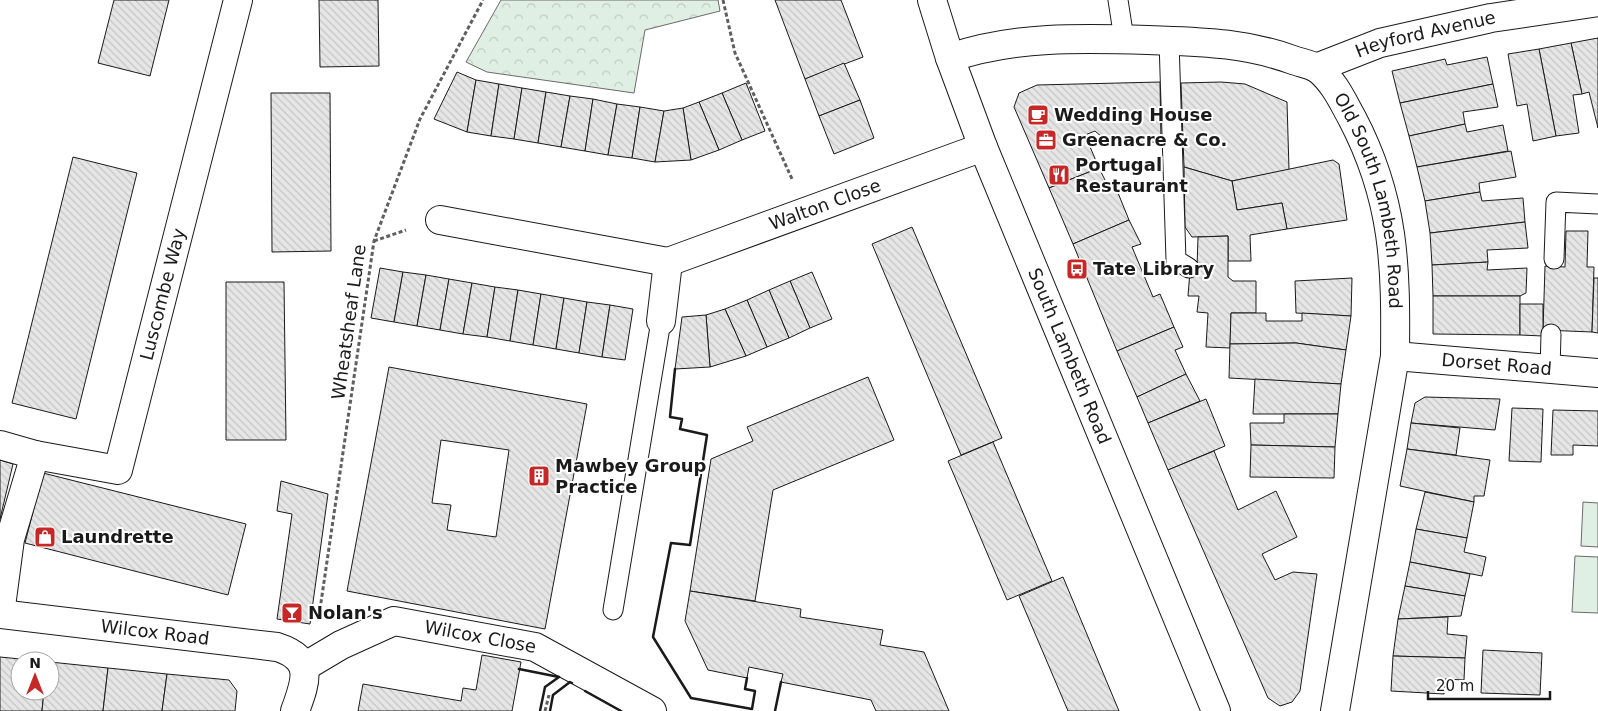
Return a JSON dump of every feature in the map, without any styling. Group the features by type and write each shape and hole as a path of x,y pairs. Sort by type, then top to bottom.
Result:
{"main road":[{"name":"Luscombe Way","path":"0,445 35,455 118,470 238,0"},
{"name":"South Lambeth Road","path":"932,0 950,58 983,147 1216,711"},
{"name":"Heyford Avenue","path":"1316,68 1380,43 1491,18 1598,2"},
{"name":"Old South Lambeth Road","path":"950,58 975,49 1022,42 1079,38 1241,45 1316,68 1334,85 1368,149 1383,191 1393,248 1395,356 1335,711"},
{"name":"Walton Close","path":"668,262 983,147"},
{"path":"440,220 668,262 661,321"},
{"name":"Dorset Road","path":"1395,356 1598,373"},
{"path":"0,614 10,539 35,455"},
{"name":"Wilcox Road","path":"0,614 277,648 298,657 304,667"},
{"name":"Wilcox Close","path":"304,667 341,645 394,622 535,648 652,711"},
{"path":"295,711 305,680 304,667"}],"lane":[{"path":"1118,0 1124,39"},
{"path":"1169,41 1176,260 1189,268"},
{"path":"1554,259 1556,202 1598,204"},
{"path":"613,610 661,321"},
{"path":"1550,370 1551,334"}],"path":[{"name":"Wheatsheaf Lane","path":"304,667 320,613 374,241 420,118 483,0"},
{"path":"723,0 735,53 806,212"},
{"path":"374,241 406,231"}],"green space":[{"path":"501,0 718,0 720,11 645,30 634,93 487,72 466,62"},
{"path":"1583,502 1598,503 1598,547 1581,546"},
{"path":"1575,556 1598,557 1598,613 1572,612"}],"building":[{"path":"114,0 169,0 150,76 98,63"},
{"path":"319,0 378,0 379,66 320,67"},
{"path":"775,0 841,0 863,57 805,79"},
{"path":"1598,38 1598,128 1589,92 1582,94 1571,43"},
{"path":"1571,43 1582,94 1573,95 1579,133 1556,136 1539,49"},
{"path":"1539,49 1556,136 1533,141 1527,104 1517,106 1508,54"},
{"path":"1487,57 1493,84 1400,103 1392,71 1445,59 1447,65"},
{"path":"844,63 860,100 819,116 805,79"},
{"path":"457,72 476,80 467,132 434,119"},
{"path":"476,80 499,84 491,136 467,132"},
{"path":"1160,82 1161,142 1109,143 1095,131 1085,135 1099,168 1049,188 1014,107 1019,93 1037,85"},
{"path":"1221,82 1245,84 1287,102 1289,170 1232,181 1184,167 1181,83"},
{"path":"746,83 765,131 742,140 722,93"},
{"path":"499,84 522,88 514,139 491,136"},
{"path":"1493,84 1498,107 1463,112 1465,124 1409,136 1400,103"},
{"path":"522,88 546,92 538,143 514,139"},
{"path":"546,92 570,96 561,147 538,143"},
{"path":"271,93 330,93 331,251 272,252"},
{"path":"722,93 742,140 719,150 699,102"},
{"path":"570,96 593,99 585,151 561,147"},
{"path":"593,99 617,104 608,155 585,151"},
{"path":"860,100 874,138 834,154 819,116"},
{"path":"699,102 719,150 691,160 683,108"},
{"path":"617,104 640,107 632,158 608,155"},
{"path":"640,107 664,111 655,162 632,158"},
{"path":"683,108 691,160 655,162 664,111"},
{"path":"1465,124 1467,132 1503,125 1508,151 1417,167 1409,136"},
{"path":"1511,151 1516,177 1479,183 1480,192 1425,201 1417,167"},
{"path":"73,157 137,173 76,419 12,403"},
{"path":"1333,160 1339,164 1347,220 1287,229 1282,203 1237,210 1232,181"},
{"path":"1184,167 1232,181 1237,210 1282,203 1287,229 1250,235 1251,261 1228,261 1228,236 1192,237 1185,227"},
{"path":"1099,168 1110,190 1116,188 1129,220 1073,244 1049,188"},
{"path":"1480,192 1482,201 1523,198 1525,222 1430,233 1425,201"},
{"path":"1129,220 1141,244 1132,247 1153,297 1160,294 1174,327 1117,351 1073,244"},
{"path":"1525,222 1528,248 1487,250 1488,262 1432,265 1430,233"},
{"path":"912,227 1002,438 961,455 872,244"},
{"path":"1566,231 1588,231 1587,267 1594,267 1592,332 1543,330 1545,266 1565,267"},
{"path":"1228,236 1228,277 1233,281 1256,281 1256,313 1231,313 1230,348 1206,347 1208,313 1197,312 1199,296 1188,296 1190,271 1197,268 1198,237"},
{"path":"1488,262 1487,270 1527,268 1526,293 1520,296 1433,296 1432,265"},
{"path":"380,268 403,272 394,322 371,318"},
{"path":"403,272 426,275 417,326 394,322"},
{"path":"812,272 832,319 810,328 790,281"},
{"path":"426,275 449,279 440,330 417,326"},
{"path":"1352,278 1351,316 1296,313 1295,281"},
{"path":"1594,278 1598,278 1598,333 1592,332"},
{"path":"449,279 472,283 463,334 440,330"},
{"path":"790,281 810,328 789,338 769,290"},
{"path":"226,282 284,282 286,440 226,440"},
{"path":"472,283 495,287 487,337 463,334"},
{"path":"495,287 518,290 510,341 487,337"},
{"path":"518,290 541,294 533,345 510,341"},
{"path":"769,290 789,338 767,347 747,300"},
{"path":"541,294 564,298 556,349 533,345"},
{"path":"1433,296 1520,296 1520,335 1433,334"},
{"path":"564,298 587,302 579,353 556,349"},
{"path":"747,300 767,347 746,356 725,309"},
{"path":"587,302 610,305 602,357 579,353"},
{"path":"1520,304 1543,304 1543,336 1520,335"},
{"path":"610,305 633,309 625,360 602,357"},
{"path":"725,309 746,356 710,367 706,315"},
{"path":"1231,313 1266,313 1266,321 1302,321 1302,313 1351,316 1346,350 1296,343 1230,344"},
{"path":"706,315 710,367 675,369 682,317"},
{"path":"1174,327 1183,347 1175,350 1186,374 1137,397 1117,351"},
{"path":"1296,343 1346,350 1341,384 1229,378 1230,344"},
{"name":"Mawbey Group Practice","path":"389,367 587,404 545,629 347,591","holes":["441,440 509,450 496,537 447,530 451,505 432,503"]},
{"path":"1186,374 1200,401 1148,423 1137,397"},
{"path":"868,377 894,440 773,490 755,601 690,591 711,459 753,441 747,427"},
{"path":"1255,379 1341,384 1338,414 1253,414"},
{"path":"1425,397 1500,399 1495,430 1411,423 1415,403"},
{"path":"1206,399 1225,446 1168,470 1148,423"},
{"path":"1512,408 1543,409 1541,462 1509,461"},
{"path":"1553,410 1598,411 1598,446 1573,445 1573,455 1551,455"},
{"path":"1284,414 1338,414 1335,447 1251,445 1250,423 1284,423"},
{"path":"1411,423 1460,428 1456,455 1407,449"},
{"path":"993,442 1052,581 1007,600 948,461"},
{"path":"1251,445 1335,447 1334,478 1250,477"},
{"path":"1407,449 1490,460 1484,496 1474,496 1474,502 1400,486"},
{"path":"1214,451 1238,510 1276,491 1297,537 1262,554 1275,580 1293,572 1317,574 1300,691 1292,702 1280,706 1268,698 1168,470"},
{"path":"0,460 13,464 0,519"},
{"path":"43,473 246,524 228,595 25,543"},
{"path":"281,481 328,494 310,624 277,619 292,514 277,511"},
{"path":"1425,492 1474,502 1467,538 1416,529"},
{"path":"1416,529 1467,538 1464,552 1486,557 1482,576 1410,562"},
{"path":"1410,562 1470,574 1465,596 1405,586"},
{"path":"1063,577 1119,711 1068,711 1019,596"},
{"path":"1405,586 1465,596 1461,616 1398,619"},
{"path":"690,591 801,609 800,617 883,630 880,645 924,652 949,711 876,711 871,700 781,682 783,674 749,667 747,678 708,670 685,621"},
{"path":"1448,617 1447,634 1467,636 1465,658 1393,656 1398,619"},
{"path":"1483,650 1542,653 1540,695 1481,693"},
{"path":"482,655 521,662 512,711 358,711 363,684 461,701 463,688 476,690"},
{"path":"1393,656 1465,658 1464,680 1445,679 1444,694 1391,691"},
{"path":"0,657 10,658 10,701 43,701 42,711 0,711"},
{"path":"60,663 108,668 103,711 42,711 43,701 60,701"},
{"path":"108,668 167,674 162,711 103,711"},
{"path":"167,674 229,680 237,691 235,711 162,711"}],"wall":[{"path":"675,369 670,417 682,419 680,429 707,435 690,545 671,543 653,637 691,698 752,709 755,691 745,689 747,678"},
{"path":"519,669 559,677 545,687 540,711"},
{"path":"550,711 553,695 570,682 572,683"},
{"path":"775,711 781,682"},
{"path":"585,691 621,711"}],"place":[{"name":"Wedding House","path":"1038,115"},
{"name":"Greenacre & Co.","path":"1046,140"},
{"name":"Portugal Restaurant","path":"1059,175"},
{"name":"Tate Library","path":"1077,269"},
{"name":"Mawbey Group Practice","path":"539,476"},
{"name":"Laundrette","path":"45,537"},
{"name":"Nolan's","path":"292,613"}]}
